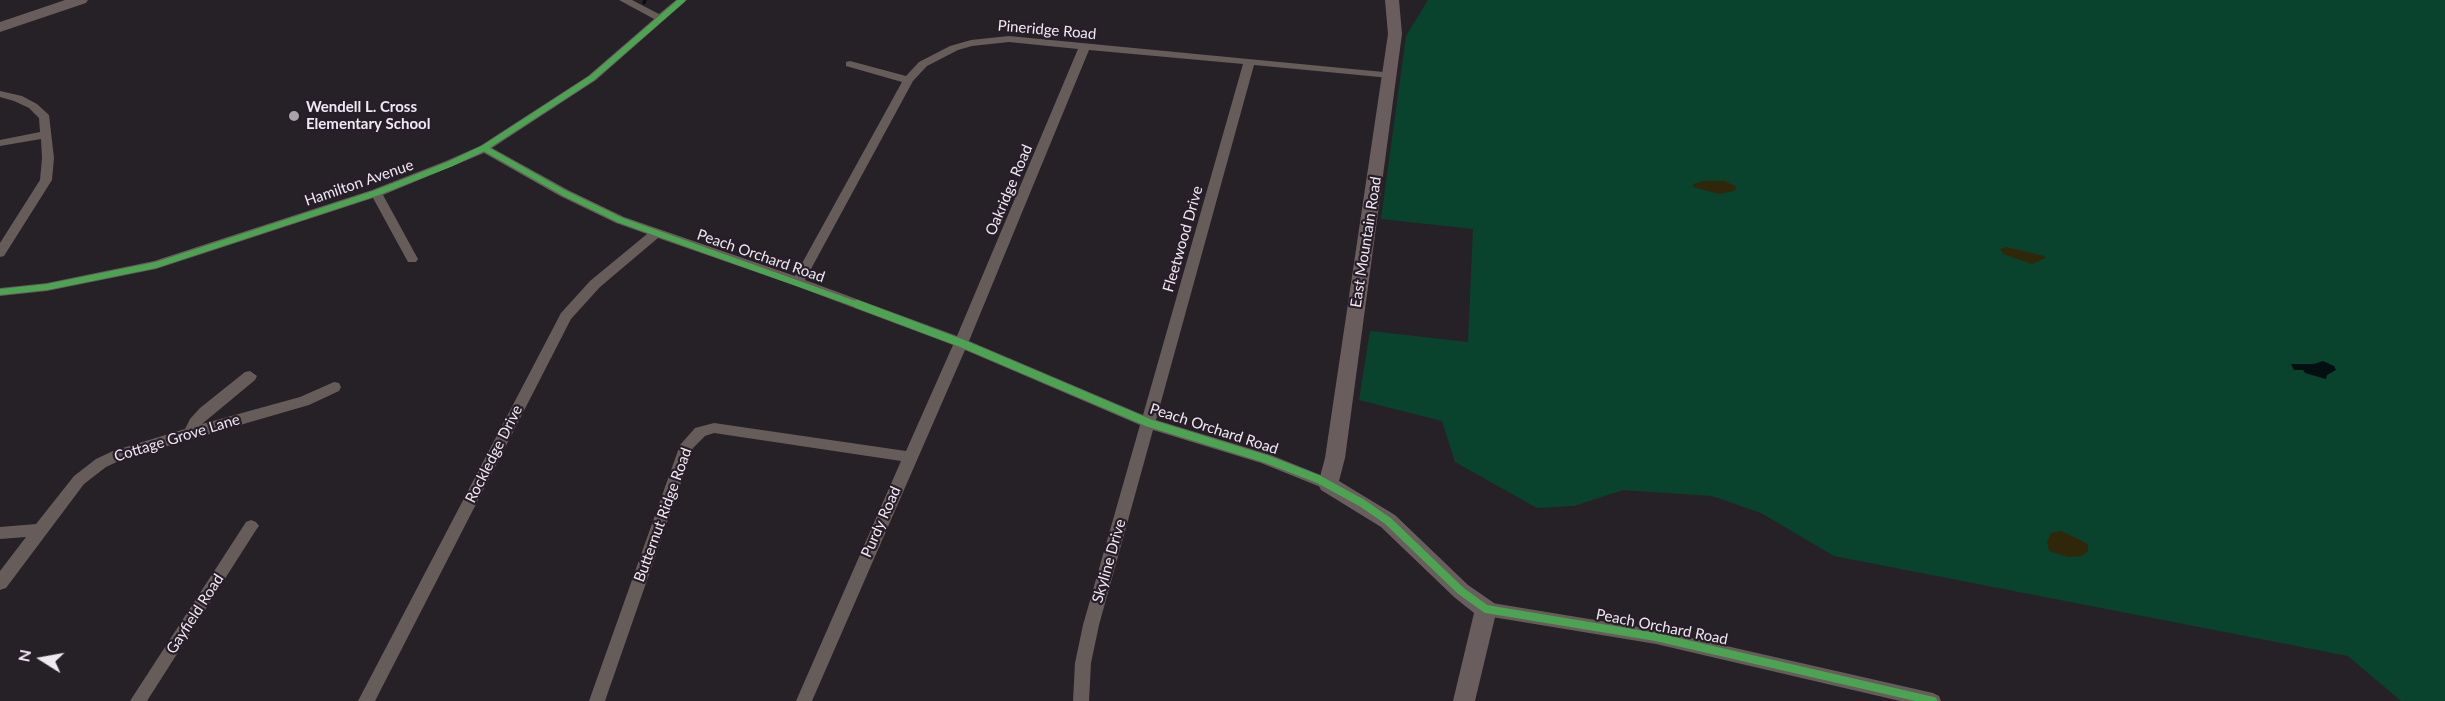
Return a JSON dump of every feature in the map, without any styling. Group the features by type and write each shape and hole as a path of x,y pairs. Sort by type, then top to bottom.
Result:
{"main road":[{"path":"0,27 80,0"}],"street":[{"path":"624,0 659,18"},
{"name":"Hamilton Avenue","path":"0,292 47,287 156,265 376,193 484,148 592,78 682,0"},
{"name":"East Mountain Road","path":"1328,484 1335,458 1390,75 1395,33 1392,0"},
{"name":"Pineridge Road","path":"798,282 908,80 923,64 938,54 971,43 1009,39 1084,48 1390,75"},
{"name":"Oakridge Road","path":"961,344 1084,48"},
{"name":"Fleetwood Drive","path":"1149,423 1249,63"},
{"path":"850,64 908,80"},
{"path":"0,94 18,98 33,106 45,117 48,158 46,180 0,253"},
{"path":"0,143 47,134"},
{"name":"Peach Orchard Road","path":"484,148 587,205 656,233 798,282 961,344 1149,423 1266,459 1328,484 1388,521 1461,591 1486,609 1665,639 1875,694 1934,701"},
{"path":"376,193 412,259"},
{"name":"Rockledge Drive","path":"366,701 566,316 596,284 656,233"},
{"name":"Purdy Road","path":"804,701 961,344"},
{"path":"191,433 195,423 206,412 250,376"},
{"name":"Cottage Grove Lane","path":"0,583 79,480 93,468 118,455 304,401 334,387"},
{"name":"Skyline Drive","path":"1081,701 1083,663 1091,625 1149,423"},
{"name":"Butternut Ridge Road","path":"597,701 687,445 700,432 714,428 731,430 910,457"},
{"name":"Gayfield Road","path":"138,701 251,526"},
{"path":"0,533 41,530"},
{"path":"1464,701 1486,609"}],"green space":[{"path":"1428,0 2445,0 2445,701 2401,701 2348,656 1834,556 1761,513 1712,496 1623,490 1574,506 1537,508 1455,462 1442,421 1359,400 1370,331 1468,342 1473,229 1381,219 1406,36"}],"sand":[{"path":"1703,181 1725,181 1737,187 1734,191 1719,194 1693,187 1693,184"},
{"path":"2006,247 2046,258 2032,264 2003,254 2000,249"},
{"path":"2061,531 2088,544 2088,551 2082,556 2068,557 2049,551 2047,542 2051,533"}],"shaded area":[{"path":"2323,361 2334,366 2336,370 2327,375 2326,379 2305,373 2303,370 2294,370 2291,364 2314,364"}],"cycle path":[{"path":"0,292 47,287 156,265 376,193 450,164 484,148 592,78 682,0"},
{"path":"484,148 564,193 620,220 798,282 961,343 1149,423 1266,459 1318,479 1362,503 1388,521 1461,591 1486,609 1656,637 1933,701"}],"place":[{"name":"Wendell L. Cross Elementary School","path":"294,116"}]}
